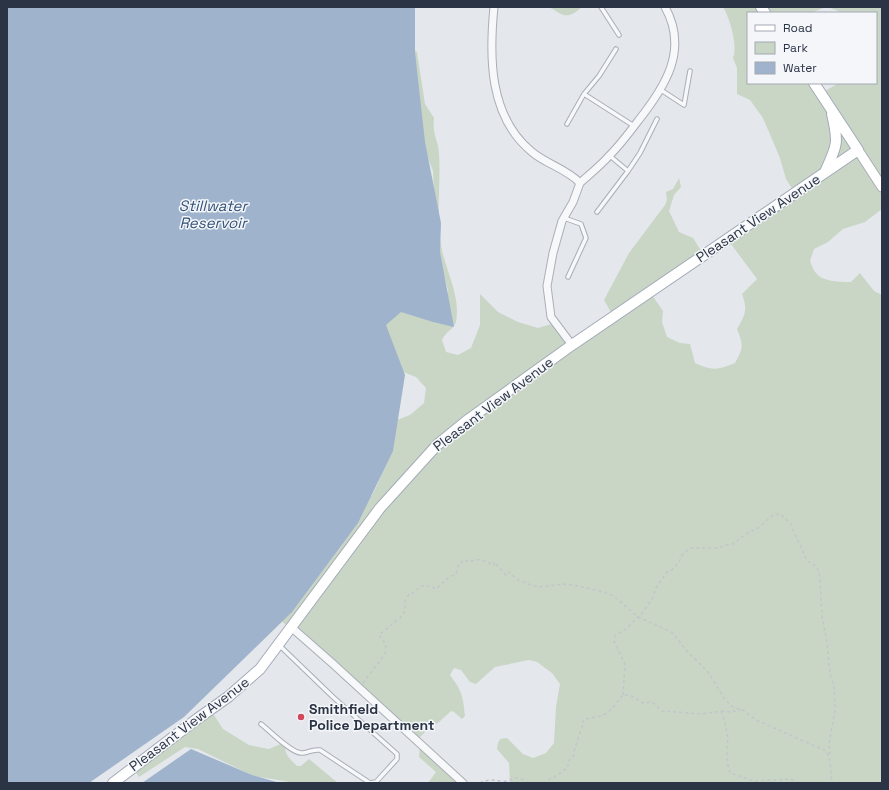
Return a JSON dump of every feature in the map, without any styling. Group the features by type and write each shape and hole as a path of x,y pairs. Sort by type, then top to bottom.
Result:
{"main road":[{"path":"815,84 882,187"},
{"path":"825,172 836,148 837,134 831,108"},
{"name":"Pleasant View Avenue","path":"113,783 127,771 228,697 260,669 380,508 437,445 469,419 572,345 858,150"}],"street":[{"path":"494,7 492,70 496,95 502,110 519,140 525,146 533,153 574,177 580,184"},
{"path":"572,345 551,317 547,286 553,253 564,218 573,202 580,184 610,156 653,102 661,90 671,69 674,48 672,28 664,7"},
{"path":"290,627 360,688 463,783"}],"lane":[{"path":"600,7 619,35"},
{"path":"567,124 584,94 599,76 616,49"},
{"path":"661,90 684,105 690,71"},
{"path":"584,94 634,126"},
{"path":"597,212 640,153 657,119"},
{"path":"610,156 628,171"},
{"path":"564,218 581,224 586,238 568,276"},
{"path":"261,724 295,751 302,753 312,749 320,750 370,783 376,782 397,759 397,754 333,697 278,644"}],"path":[{"path":"542,783 559,774 568,766 568,761 573,757 583,720 606,714 614,707 623,695 626,664 614,641 615,636 627,628 638,617 652,599 656,588 668,572 672,570 679,562 682,555 690,548 718,548 733,544 746,534 758,528 773,515 780,514 790,523 807,561 817,567 820,578 822,617 827,643 830,674 834,687 835,710 830,743 830,769 832,783"},
{"path":"360,688 385,654 386,645 378,635 401,617 405,611 405,601 410,593 413,594 421,586 430,586 436,589 448,578 456,574 459,563 465,560 469,562 475,559 482,560 494,565 494,562 506,575 508,572 518,580 539,587 565,584 604,592 615,597 638,617 673,633 686,650 708,672 726,701 737,709 743,710 756,720 818,747 826,751 830,756"},
{"path":"623,695 630,695 643,703 652,702 662,711 702,714 721,710 730,712 743,710"},
{"path":"721,710 726,723 728,739 726,745 727,761 730,773 753,781 790,779 799,783"},
{"path":"480,783 486,780 496,779 501,781 521,778 528,783"}],"green space":[{"path":"549,7 582,7 573,14 566,15 558,13"},
{"path":"723,7 826,7 814,12 747,12 747,84 812,84 820,94 837,84 877,84 877,12 840,12 828,7 882,7 882,209 865,222 843,229 828,242 814,249 810,261 816,273 828,280 837,282 851,282 860,273 874,291 882,295 882,783 510,783 509,763 497,749 500,739 507,738 523,754 533,758 546,753 554,743 556,707 560,684 552,673 537,662 529,660 495,667 476,684 470,682 461,670 454,668 450,675 461,694 464,703 465,716 462,719 451,711 438,723 432,725 417,740 292,629 281,621 372,495 384,468 397,420 410,415 424,403 426,388 416,377 398,370 379,325 399,311 445,309 448,290 436,247 433,171 427,155 417,141 411,47 417,52 425,104 434,118 434,132 439,153 439,211 441,245 455,292 457,312 456,322 442,340 446,352 458,355 471,348 480,325 480,294 498,312 518,322 538,328 555,323 571,349 613,316 604,300 629,253 665,205 667,200 666,192 673,189 679,178 681,187 674,195 669,211 679,232 693,238 705,257 652,295 663,311 662,322 667,337 680,343 690,344 695,363 715,369 735,363 740,354 742,343 737,329 745,312 745,304 742,294 757,279 731,244 731,240 795,193 786,179 780,158 763,118 750,100 737,94 737,68 733,58 735,47 731,25"},
{"path":"212,712 223,729 249,745 269,749 283,743 286,745 285,748 288,757 297,766 301,766 309,759 338,783 295,783 254,776 198,749 185,747 139,777 134,770"},
{"path":"420,744 463,783 428,783 436,772 419,757"}],"water":[{"name":"Stillwater Reservoir","path":"7,7 415,7 415,52 425,142 441,223 440,252 454,327 401,312 386,325 405,375 393,451 358,523 292,612 184,717 89,783 7,783"},
{"path":"191,749 252,775 280,783 142,783"}],"place":[{"name":"Smithfield Police Department","path":"301,717"}]}
